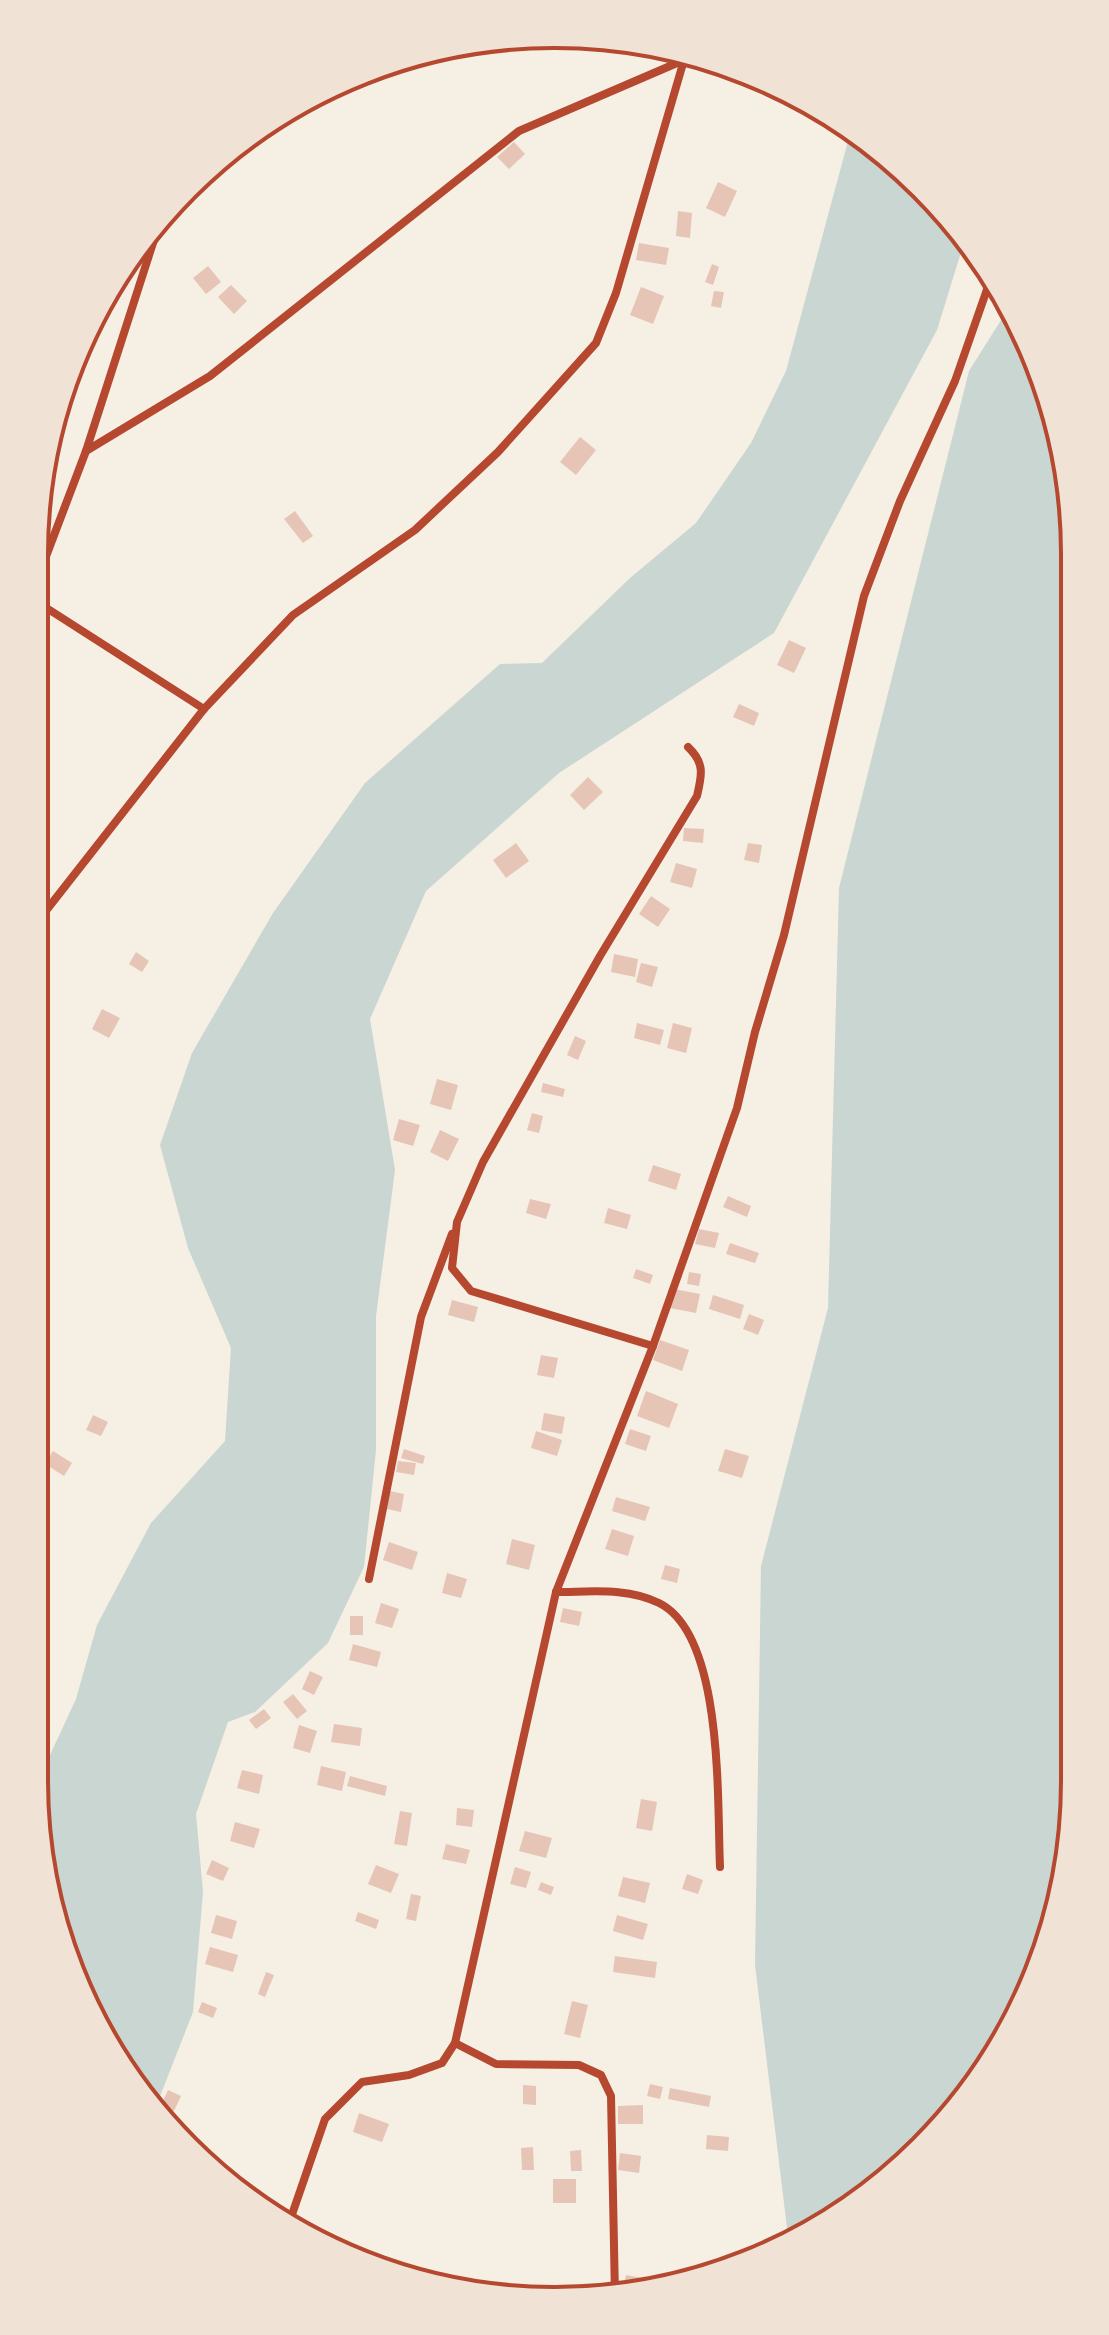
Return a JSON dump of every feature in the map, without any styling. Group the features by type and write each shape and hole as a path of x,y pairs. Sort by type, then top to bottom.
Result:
{"street":[{"path":"86,451 210,376 519,131 672,62"},
{"path":"48,908 204,709 293,615 415,530 498,452 596,343 616,293 683,64"},
{"path":"48,551 86,451 151,248"},
{"path":"292,2214 325,2119 362,2082 409,2075 442,2063 455,2043 556,1592 653,1346 737,1108 755,1032 784,935 864,596 900,501 955,381 987,291"},
{"path":"48,609 204,709"},
{"path":"369,1579 421,1317 457,1222 483,1162 600,956 697,796 702,772 700,759 688,747"},
{"path":"457,1222 452,1268 471,1291 653,1346"},
{"path":"556,1592 623,1592 658,1602 682,1618 695,1644 714,1719 720,1867"},
{"path":"455,2043 496,2064 579,2065 601,2075 611,2096 615,2284"}],"shaded area":[{"path":"848,142 913,196 961,253 937,330 774,633 559,773 426,891 370,1019 395,1170 376,1316 376,1450 364,1567 328,1643 255,1712 228,1722 196,1814 203,1892 193,2012 160,2097 133,2062 100,2005 75,1943 65,1912 52,1847 48,1759 76,1699 97,1625 151,1523 225,1441 231,1348 188,1248 160,1145 192,1053 273,913 365,783 500,664 542,663 630,578 696,523 751,443 786,371"},
{"path":"1002,318 1044,423 1060,521 1061,1780 1057,1847 1044,1912 1034,1943 1009,2005 976,2062 913,2139 836,2202 787,2230 755,1965 761,1566 828,1308 839,888 969,371"}],"building":[{"path":"514,142 525,154 509,169 497,157"},
{"path":"718,182 737,191 725,217 706,208"},
{"path":"678,211 692,213 690,238 676,236"},
{"path":"639,243 669,248 666,265 636,260"},
{"path":"712,264 719,267 713,285 705,282"},
{"path":"208,266 221,282 206,294 193,278"},
{"path":"231,285 247,301 234,314 218,297"},
{"path":"641,287 664,296 653,324 630,315"},
{"path":"714,291 724,292 721,308 711,306"},
{"path":"580,437 596,450 576,475 560,462"},
{"path":"295,511 313,536 303,543 284,519"},
{"path":"789,640 806,648 794,673 777,665"},
{"path":"739,704 759,713 754,726 733,717"},
{"path":"588,777 603,792 584,810 570,795"},
{"path":"684,828 704,829 703,843 683,841"},
{"path":"516,843 529,861 506,878 493,860"},
{"path":"748,843 762,845 759,863 744,860"},
{"path":"676,863 697,869 692,888 670,882"},
{"path":"651,896 670,909 658,927 639,914"},
{"path":"136,952 149,961 142,972 129,964"},
{"path":"614,954 638,959 635,977 611,972"},
{"path":"641,963 658,967 652,987 636,982"},
{"path":"102,1009 120,1018 109,1038 92,1029"},
{"path":"637,1023 664,1030 660,1045 634,1038"},
{"path":"673,1023 692,1028 686,1053 667,1048"},
{"path":"575,1036 586,1041 578,1060 567,1055"},
{"path":"437,1079 458,1085 451,1110 430,1104"},
{"path":"543,1083 565,1089 563,1097 541,1092"},
{"path":"532,1113 543,1116 539,1133 527,1130"},
{"path":"399,1119 420,1125 413,1146 393,1140"},
{"path":"440,1130 459,1139 448,1161 430,1152"},
{"path":"653,1165 681,1174 676,1190 648,1181"},
{"path":"728,1196 751,1206 747,1217 723,1207"},
{"path":"530,1199 551,1204 546,1219 526,1213"},
{"path":"608,1208 631,1215 627,1229 604,1223"},
{"path":"699,1229 719,1233 715,1248 695,1244"},
{"path":"730,1243 759,1253 755,1263 726,1254"},
{"path":"636,1269 653,1275 650,1284 633,1278"},
{"path":"689,1272 701,1274 699,1286 687,1284"},
{"path":"674,1289 700,1294 696,1313 670,1308"},
{"path":"713,1295 744,1305 740,1319 709,1309"},
{"path":"452,1300 478,1307 474,1322 448,1315"},
{"path":"749,1314 764,1320 758,1335 743,1329"},
{"path":"660,1340 689,1350 682,1371 653,1360"},
{"path":"541,1355 558,1358 554,1378 537,1375"},
{"path":"646,1391 678,1404 669,1428 637,1416"},
{"path":"544,1413 565,1417 562,1434 541,1430"},
{"path":"93,1415 108,1422 101,1436 86,1430"},
{"path":"630,1429 651,1436 646,1451 625,1444"},
{"path":"536,1431 562,1440 557,1456 531,1448"},
{"path":"404,1449 425,1456 423,1464 401,1458"},
{"path":"725,1449 749,1456 742,1478 718,1471"},
{"path":"53,1451 72,1463 64,1476 48,1466"},
{"path":"398,1461 416,1463 414,1475 396,1472"},
{"path":"390,1491 404,1494 401,1512 387,1509"},
{"path":"616,1497 650,1507 645,1521 612,1511"},
{"path":"612,1529 634,1536 628,1556 605,1549"},
{"path":"512,1539 535,1545 529,1570 506,1564"},
{"path":"389,1542 418,1552 412,1570 383,1560"},
{"path":"665,1565 680,1569 677,1583 661,1579"},
{"path":"447,1573 467,1579 461,1598 442,1593"},
{"path":"381,1603 399,1609 392,1628 375,1623"},
{"path":"563,1608 582,1612 579,1626 560,1622"},
{"path":"350,1616 363,1616 363,1635 350,1635"},
{"path":"353,1644 381,1652 377,1667 349,1660"},
{"path":"310,1671 323,1677 314,1695 302,1689"},
{"path":"293,1694 307,1711 297,1719 283,1702"},
{"path":"264,1709 271,1718 256,1729 249,1720"},
{"path":"334,1724 362,1728 360,1746 331,1742"},
{"path":"299,1725 317,1731 310,1753 293,1748"},
{"path":"321,1766 346,1772 342,1791 317,1785"},
{"path":"242,1770 263,1775 259,1794 237,1788"},
{"path":"350,1776 387,1786 385,1796 347,1786"},
{"path":"641,1799 657,1802 652,1831 636,1828"},
{"path":"457,1808 474,1810 472,1827 456,1825"},
{"path":"400,1811 412,1813 407,1846 394,1844"},
{"path":"235,1822 260,1829 254,1848 230,1841"},
{"path":"525,1831 552,1838 546,1858 519,1851"},
{"path":"446,1844 470,1850 466,1864 442,1859"},
{"path":"212,1860 229,1868 223,1881 206,1874"},
{"path":"376,1865 399,1874 391,1893 368,1884"},
{"path":"515,1867 531,1872 526,1888 510,1884"},
{"path":"687,1874 703,1880 698,1894 682,1889"},
{"path":"623,1877 650,1883 645,1903 618,1896"},
{"path":"541,1882 554,1887 551,1895 538,1890"},
{"path":"411,1894 421,1896 416,1921 406,1919"},
{"path":"358,1912 379,1920 376,1929 355,1921"},
{"path":"216,1915 237,1921 232,1939 211,1933"},
{"path":"617,1915 648,1924 643,1940 613,1931"},
{"path":"210,1947 238,1955 233,1972 205,1964"},
{"path":"615,1956 657,1962 655,1978 613,1972"},
{"path":"266,1972 274,1975 265,1997 258,1994"},
{"path":"572,2001 588,2005 580,2038 564,2034"},
{"path":"202,2002 217,2008 213,2018 198,2012"},
{"path":"650,2084 663,2087 660,2099 647,2096"},
{"path":"523,2085 536,2086 536,2105 523,2104"},
{"path":"670,2088 711,2096 709,2107 668,2099"},
{"path":"168,2090 181,2096 174,2111 163,2101"},
{"path":"643,2105 643,2124 618,2124 618,2106"},
{"path":"359,2113 389,2124 382,2142 353,2132"},
{"path":"707,2135 729,2137 728,2151 706,2149"},
{"path":"533,2147 534,2170 522,2170 521,2148"},
{"path":"581,2150 582,2171 571,2171 570,2151"},
{"path":"620,2153 641,2156 639,2173 618,2170"},
{"path":"553,2179 576,2179 576,2203 553,2203"},
{"path":"626,2275 645,2279 624,2282"}]}
